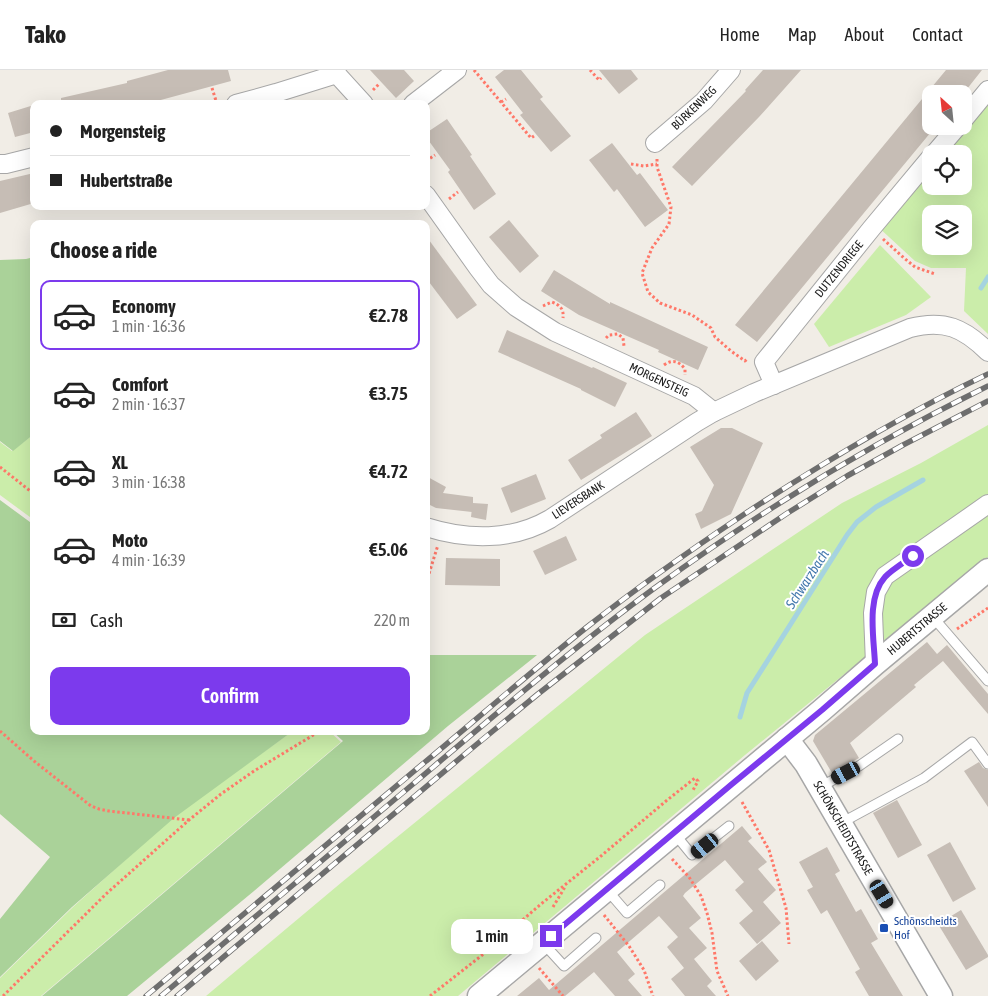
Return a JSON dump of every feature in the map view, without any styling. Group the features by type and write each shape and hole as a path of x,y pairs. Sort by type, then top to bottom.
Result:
{"street":[{"path":"418,100 457,70"},
{"name":"BÜRKENWEG","path":"656,143 704,102 731,70"},
{"path":"251,100 336,72 360,100"},
{"path":"972,109 988,90"},
{"path":"942,145 950,135"},
{"path":"0,164 30,158"},
{"name":"DUTZENDRIEGE","path":"764,362 871,228 922,168"},
{"name":"MORGENSTEIG","path":"430,200 491,285 516,307 556,332 694,396 714,412"},
{"path":"714,412 910,328 922,325 954,327 985,346"},
{"path":"764,362 774,385"},
{"name":"LIEVERSBANK","path":"434,530 477,537 520,533 536,527 714,412"},
{"path":"875,664 873,613 876,592 885,576 988,504"},
{"name":"HUBERTSTRASSE","path":"478,996 988,570"},
{"name":"SCHÖNSCHEIDTSTRASSE","path":"787,739 820,787 941,996"}],"lane":[{"path":"932,616 988,681"},
{"path":"820,787 859,766 898,739"},
{"path":"840,823 924,778 972,742 988,764"},
{"path":"666,839 692,856 729,826"},
{"path":"600,895 626,913 660,885"},
{"path":"535,949 564,966 596,938"}],"path":[{"path":"474,70 531,138 534,136"},
{"path":"590,70 599,80 601,78"},
{"path":"212,88 216,100"},
{"path":"501,102 506,99"},
{"path":"656,143 657,164 671,207 669,224 652,248 642,274 648,292 660,303 692,316 711,328 715,337 731,352 745,361 752,354 764,362"},
{"path":"430,159 435,156"},
{"path":"631,164 644,166 657,164"},
{"path":"871,228 915,267 935,274"},
{"path":"0,467 30,491"},
{"path":"430,556 434,530"},
{"path":"948,634 988,608"},
{"path":"0,731 91,806 109,811 189,820"},
{"path":"3,996 106,894 189,820 254,770 312,735"},
{"path":"430,996 481,956 541,904 695,778 698,781 684,804 692,818"},
{"path":"732,784 769,850 786,908 789,944"},
{"path":"666,839 701,896 708,913 717,971 728,996"},
{"path":"600,895 644,970 653,996"},
{"path":"535,949 563,996"}],"green space":[{"path":"988,95 988,334 964,311 966,268 931,268 915,261 876,225 922,171 922,195 972,195 972,145 945,145 953,135 972,135 972,114"},
{"path":"880,245 931,297 906,315 829,347 814,324"},
{"path":"30,258 30,437 13,451 0,441 0,260"},
{"path":"988,425 988,557 745,755 458,996 206,996 342,882 645,635 842,503 921,463"},
{"path":"30,437 30,517 0,495 0,442 12,451"},
{"path":"0,500 30,522 30,735 288,735 174,818 72,907 0,977 0,919 50,857 0,814"},
{"path":"430,655 537,655 448,726 127,996 42,996 343,741 336,735 430,735"},
{"path":"287,735 333,735 341,742 41,996 0,996 0,978 73,907 174,816"}],"building":[{"path":"168,70 228,70 231,81 161,100 61,100 61,98 127,83 127,81"},
{"path":"370,70 404,70 414,81 396,98"},
{"path":"504,70 521,70 543,97 540,99 571,136 551,152 520,115 523,113 495,77"},
{"path":"599,70 631,70 638,79 619,94"},
{"path":"763,70 801,70 759,117 692,186 672,167 746,91"},
{"path":"946,70 982,70 970,85 934,85"},
{"path":"922,99 922,135 929,135 757,342 735,325"},
{"path":"30,106 30,133 15,137 8,113"},
{"path":"447,119 496,194 474,210 448,172 450,170 430,142 430,130"},
{"path":"612,143 637,175 640,173 668,210 645,227 617,189 614,192 589,160"},
{"path":"30,174 30,204 0,213 0,181"},
{"path":"509,220 539,256 520,273 489,237"},
{"path":"430,241 477,305 457,319 430,283"},
{"path":"554,270 610,304 610,302 708,347 698,370 658,352 659,350 579,315 541,291"},
{"path":"507,330 627,383 615,407 581,389 498,352"},
{"path":"636,412 652,436 581,480 568,460 602,438 600,435"},
{"path":"721,428 732,428 763,443 731,514 701,529 695,514 702,511 714,485 690,447"},
{"path":"536,474 546,499 511,513 501,488"},
{"path":"430,478 446,487 443,493 473,497 473,503 488,504 486,520 471,517 472,512 436,508 430,505"},
{"path":"566,536 577,560 545,575 533,551"},
{"path":"446,558 500,559 500,586 445,585"},
{"path":"927,642 937,654 947,645 988,694 988,714 943,661 914,685 916,687 850,743 859,758 832,773 813,741 815,735"},
{"path":"979,762 983,768 988,770 988,807 964,771"},
{"path":"897,800 922,845 898,858 873,813"},
{"path":"742,826 752,838 748,841 767,862 758,869 776,890 763,902 781,923 757,944 739,923 753,911 735,890 744,882 725,860 685,893 683,896 701,918 689,928 707,948 694,959 712,981 707,986 716,996 685,996 671,979 684,968 667,947 678,937 659,916 617,952 635,974 628,980 642,996 615,996 594,972 565,996 517,996 539,978 549,990"},
{"path":"950,842 976,889 953,902 927,855"},
{"path":"827,847 840,871 835,874 856,912 861,909 878,939 871,943 903,996 869,996 855,972 860,969 827,910 821,914 807,890 813,887 799,862"},
{"path":"961,910 988,955 988,957 966,970 938,924"},
{"path":"762,941 779,961 756,981 739,961"}],"waterway":[{"name":"Schwarzbach","path":"981,288 988,277"},
{"name":"Schwarzbach","path":"740,717 747,693 857,522 876,507 923,480"}],"railway":[{"path":"146,996 546,660 665,568 805,475 895,422 988,374"},
{"path":"161,996 536,681 656,587 818,479 902,431 988,386"},
{"path":"177,996 471,749 661,598 786,514 847,476 988,401"}],"place":[{"name":"Schönscheidts Hof","path":"884,928"}],"route":[{"path":"551,936 875,664 873,613 876,592 885,576 913,556"}]}
